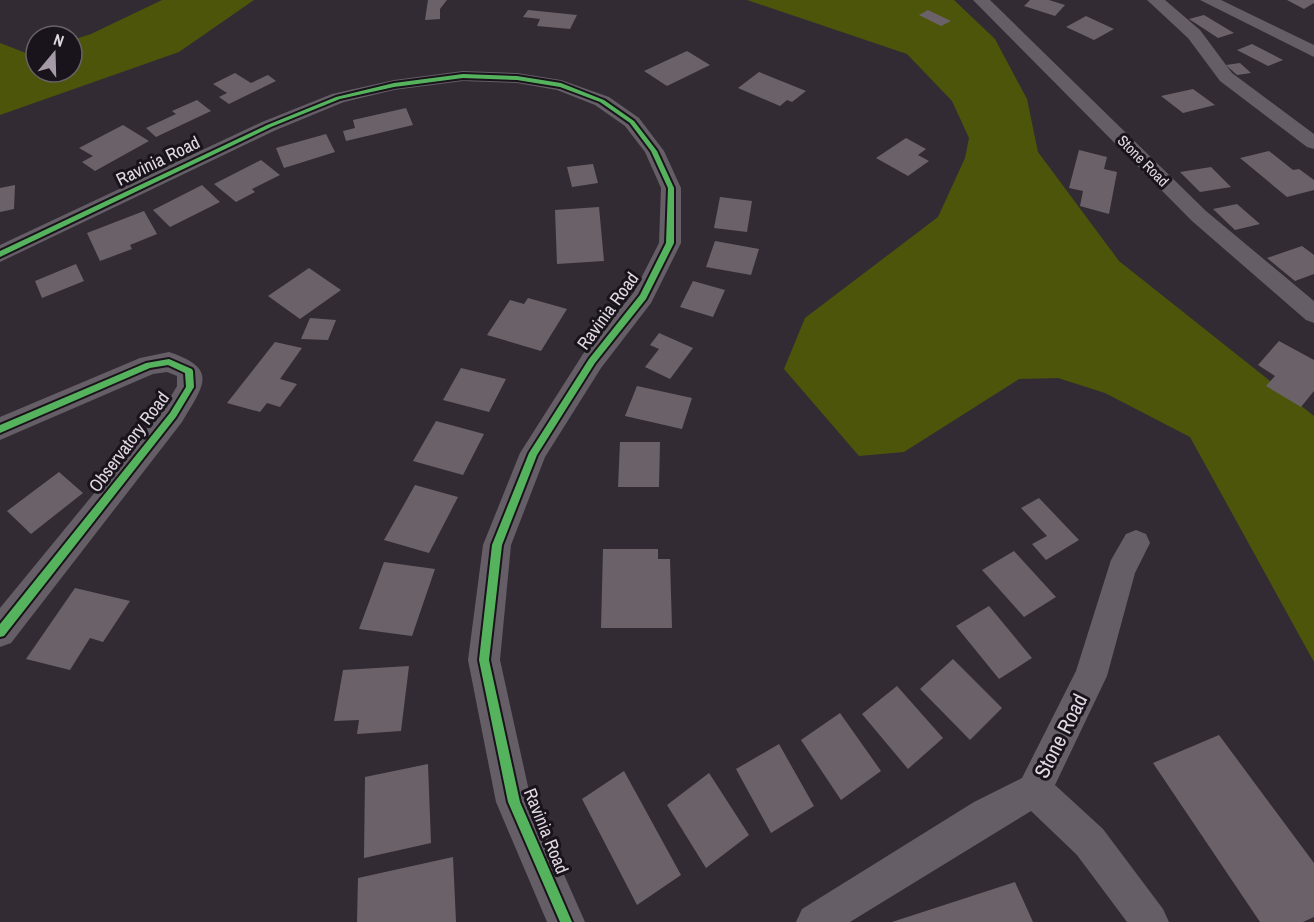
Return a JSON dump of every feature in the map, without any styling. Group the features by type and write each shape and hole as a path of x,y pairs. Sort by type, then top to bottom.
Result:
{"street":[{"name":"Stone Road","path":"981,0 1198,216 1314,314"},
{"path":"1155,0 1194,34 1226,77 1314,143"},
{"path":"1208,0 1314,52"},
{"name":"Ravinia Road","path":"0,254 269,126 338,98 394,85 463,76 516,78 561,85 602,101 632,122 654,150 671,188 670,243 643,297 592,361 534,453 497,545 484,660 514,802 566,922"},
{"name":"Observatory Road","path":"0,429 149,365 169,362 189,371 189,387 173,415 0,632"},
{"name":"Stone Road","path":"815,922 987,814 1034,790 1091,676 1122,570 1136,543"},
{"path":"1034,790 1090,842 1150,922"}],"green space":[{"path":"162,0 254,0 179,52 0,115 0,43 24,52 24,84 84,84 84,36"},
{"path":"747,0 954,0 995,39 1027,99 1038,152 1119,261 1314,416 1314,662 1190,437 1105,393 1058,378 1019,379 904,452 859,456 784,369 805,318 938,217 965,158 969,138 952,101 907,54"}],"building":[{"path":"428,0 447,0 440,9 440,19 425,20"},
{"path":"1030,0 1049,0 1065,5 1055,16 1024,6"},
{"path":"1287,0 1314,0 1314,3 1304,9"},
{"path":"528,10 577,15 570,29 537,26 540,19 523,17"},
{"path":"928,10 951,21 941,26 919,15"},
{"path":"1204,15 1234,33 1218,38 1189,19"},
{"path":"1086,16 1114,29 1094,40 1066,27"},
{"path":"1252,44 1283,60 1268,66 1237,50"},
{"path":"687,51 710,65 667,86 644,71"},
{"path":"1240,63 1251,73 1237,75 1226,65"},
{"path":"759,72 806,91 792,102 787,100 780,106 738,88"},
{"path":"235,73 251,83 268,75 276,81 229,104 219,97 227,93 213,84"},
{"path":"1193,89 1215,105 1183,113 1161,96"},
{"path":"197,100 211,111 156,137 146,128 176,114 172,111"},
{"path":"406,108 413,125 346,141 343,131 355,128 353,120"},
{"path":"123,125 149,141 95,171 82,162 93,156 79,148"},
{"path":"326,134 335,152 284,168 276,148"},
{"path":"906,138 926,149 918,155 929,161 908,176 876,158"},
{"path":"1079,150 1107,157 1104,169 1117,172 1109,214 1080,206 1083,191 1069,188"},
{"path":"1269,151 1293,170 1299,169 1314,180 1314,190 1287,197 1240,158"},
{"path":"261,160 280,175 252,189 255,192 236,202 214,184"},
{"path":"593,164 598,183 572,187 567,167"},
{"path":"1211,167 1231,187 1200,192 1180,172"},
{"path":"15,185 14,209 0,212 0,188"},
{"path":"202,185 220,202 170,227 153,210"},
{"path":"720,197 752,201 747,232 714,228"},
{"path":"1237,204 1260,224 1235,230 1213,209"},
{"path":"599,207 604,261 557,264 555,210"},
{"path":"144,211 157,234 130,245 132,249 100,261 87,233"},
{"path":"715,241 759,249 751,275 706,267"},
{"path":"1302,246 1314,255 1314,274 1295,281 1267,258"},
{"path":"76,264 84,281 42,298 35,281"},
{"path":"309,268 341,290 300,319 268,296"},
{"path":"693,281 725,290 713,317 680,307"},
{"path":"528,298 567,309 541,351 487,335 510,300 524,304"},
{"path":"310,318 336,320 328,340 301,339"},
{"path":"659,333 693,348 670,379 645,367 659,349 650,345"},
{"path":"1279,341 1314,360 1314,391 1301,407 1266,386 1275,376 1258,365"},
{"path":"275,342 302,348 280,379 297,384 280,407 267,403 260,412 227,403"},
{"path":"461,368 506,379 489,412 443,400"},
{"path":"637,386 692,398 682,429 625,416"},
{"path":"436,421 484,434 463,475 413,461"},
{"path":"620,442 660,442 659,487 618,487"},
{"path":"59,472 83,493 31,534 7,511"},
{"path":"415,485 458,497 429,553 384,540"},
{"path":"1039,498 1079,540 1046,560 1032,544 1047,536 1021,508"},
{"path":"603,549 658,549 658,559 670,559 672,628 601,628"},
{"path":"1014,551 1056,597 1024,617 982,570"},
{"path":"384,562 435,569 412,636 359,629"},
{"path":"75,588 130,601 103,642 90,638 70,670 26,659"},
{"path":"989,606 1032,658 999,679 956,626"},
{"path":"953,659 1002,708 970,740 920,689"},
{"path":"409,666 401,731 357,734 359,720 334,721 343,670"},
{"path":"897,686 943,738 908,769 862,714"},
{"path":"840,713 881,771 841,800 801,740"},
{"path":"1219,735 1314,863 1314,917 1303,922 1260,922 1153,763"},
{"path":"779,744 814,806 771,833 736,769"},
{"path":"428,764 431,843 364,858 365,777"},
{"path":"624,771 681,875 637,905 582,799"},
{"path":"709,773 749,835 706,868 667,805"},
{"path":"453,857 456,922 357,922 358,878"},
{"path":"1015,882 1033,922 892,922"}],"cycle path":[{"path":"0,254 269,126 338,98 394,85 463,76 517,78 561,85 602,101 632,122 654,151 671,188 670,243 643,297 592,361 533,453 497,545 484,660 514,802 566,922"},
{"path":"0,429 149,365 169,362 189,371 190,387 173,415 0,632"}]}
